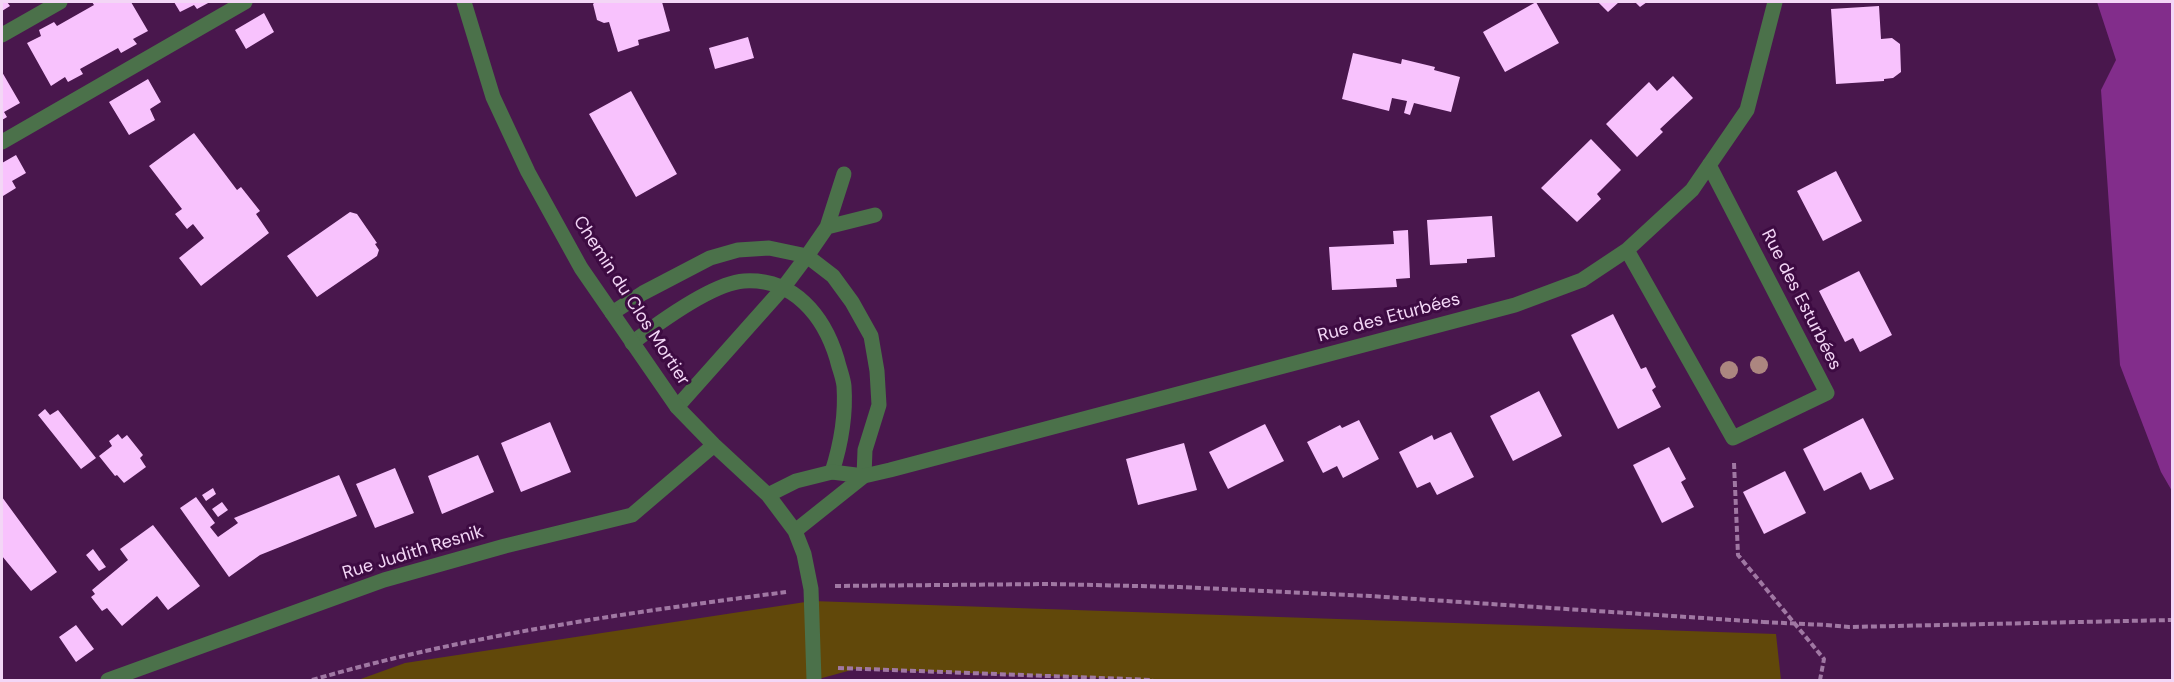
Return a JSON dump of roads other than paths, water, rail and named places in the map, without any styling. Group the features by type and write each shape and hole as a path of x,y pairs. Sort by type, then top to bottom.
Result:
{"street":[{"path":"2,35 60,2"},
{"path":"2,142 245,2"},
{"name":"Chemin du Clos Mortier","path":"464,2 493,97 528,172 581,268 676,407 768,495 795,531 804,554 812,589 814,674"},
{"name":"Rue des Eturbées","path":"768,495 796,481 832,472 864,476 1515,305 1582,280 1627,250 1692,190 1748,110 1775,2"},
{"name":"Rue des Esturbées","path":"1627,250 1733,438 1827,393 1709,165"},
{"path":"676,407 783,288 807,256 827,227 844,174"},
{"path":"827,227 875,214"},
{"path":"612,313 642,293 710,258 738,250 769,248 807,256 833,276 852,302 871,336 877,371 879,405 865,450 864,476"},
{"path":"632,343 664,320 722,286 743,281 760,282 783,288 809,305 823,324 833,347 844,384 843,419 838,452 832,472"},
{"name":"Rue Judith Resnik","path":"108,681 384,580 505,546 632,515 714,445"},
{"name":"Rue des Eturbées","path":"795,531 864,476"}]}
